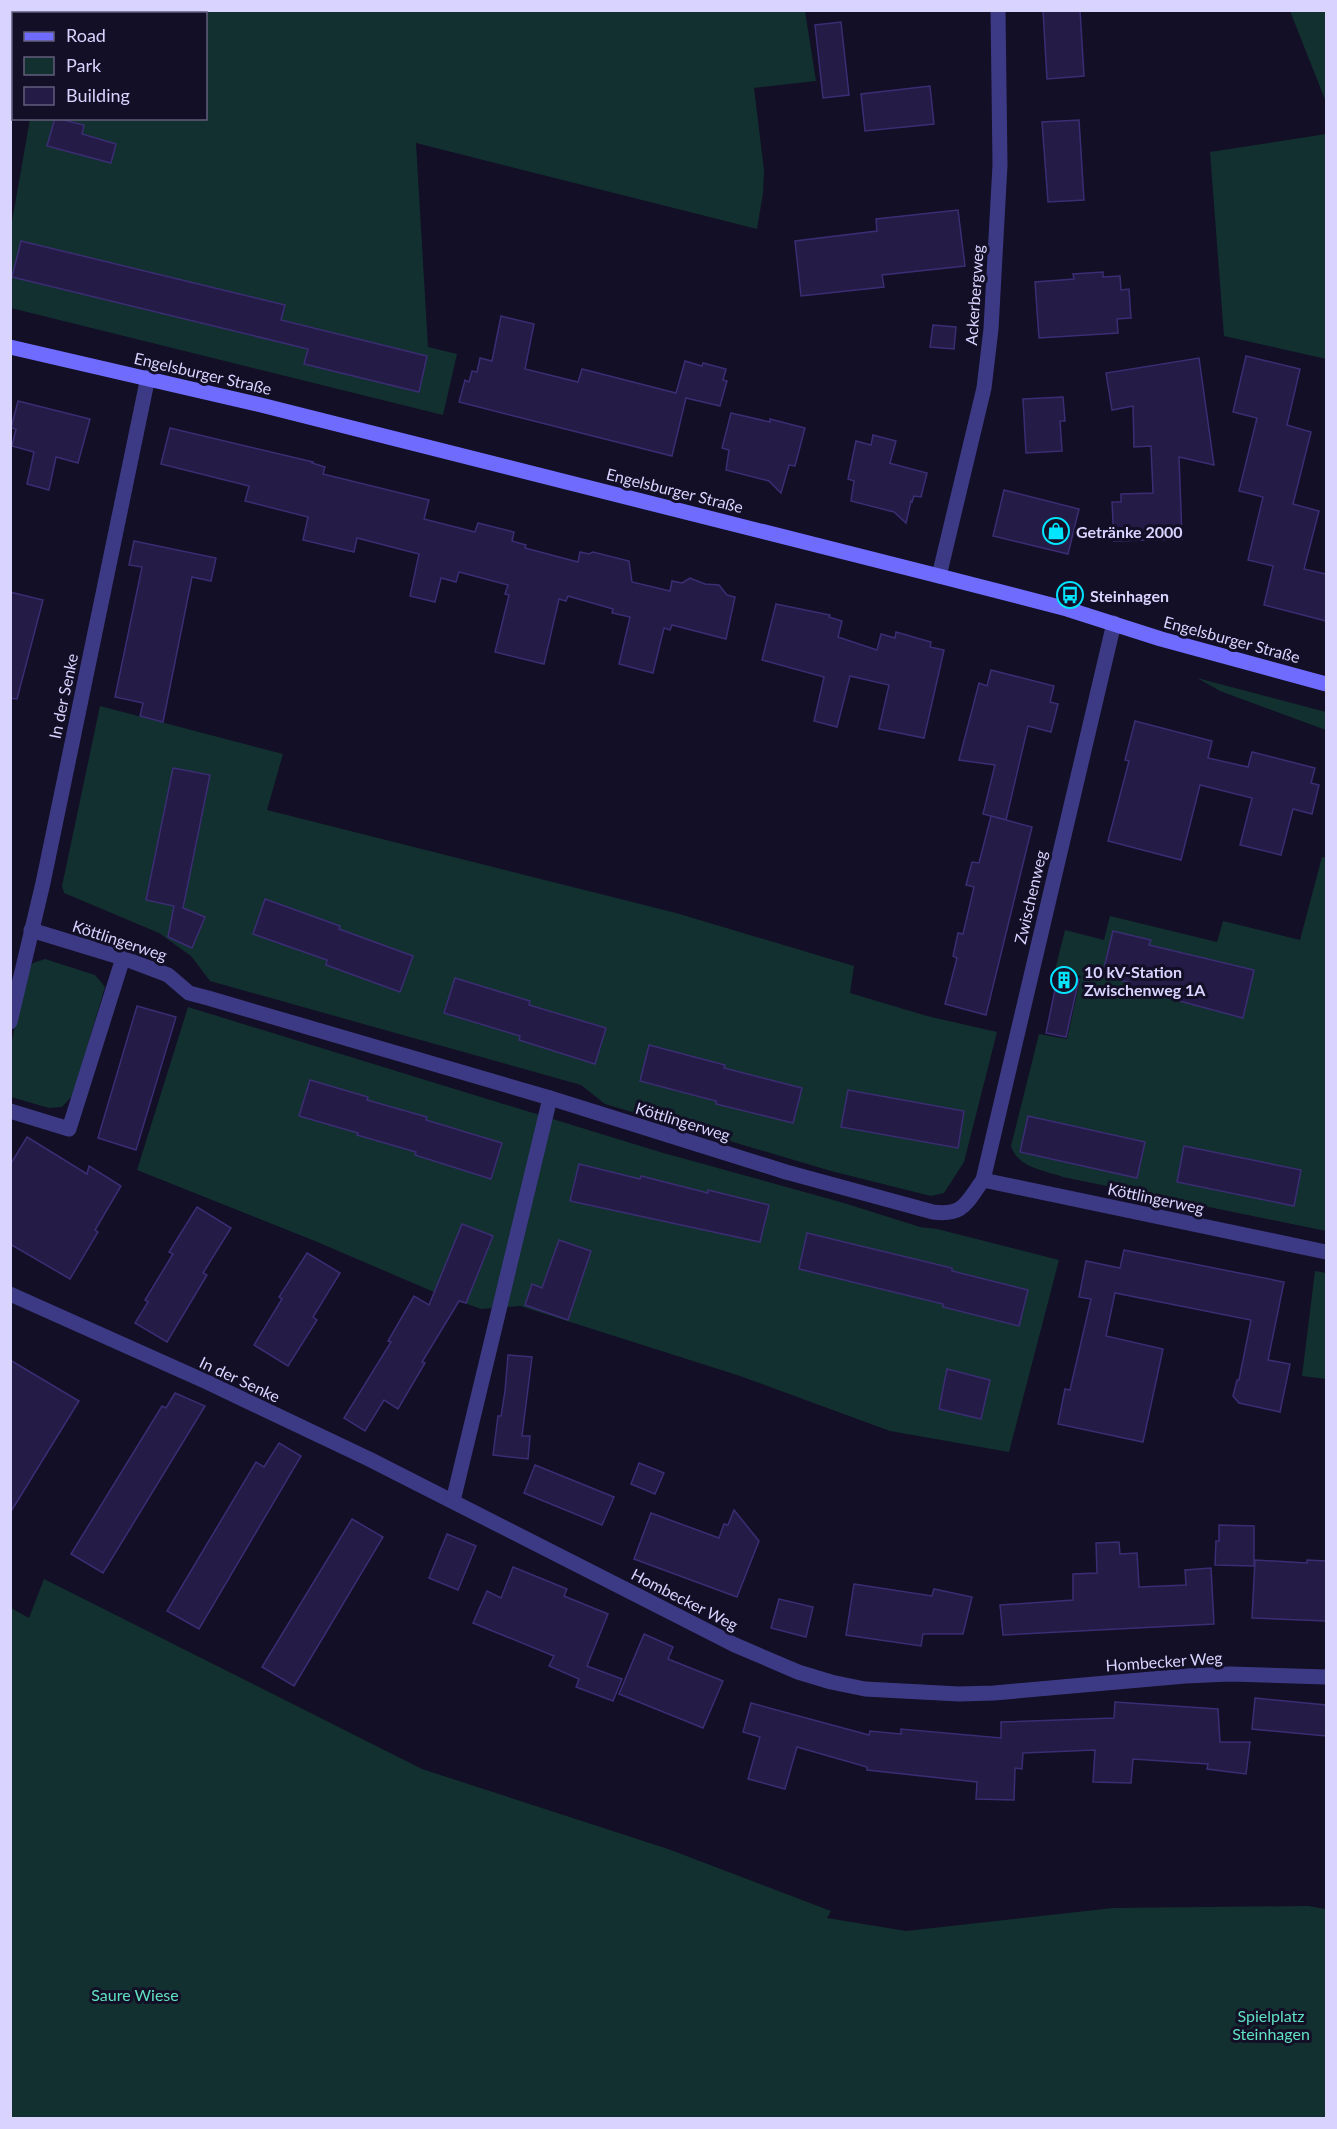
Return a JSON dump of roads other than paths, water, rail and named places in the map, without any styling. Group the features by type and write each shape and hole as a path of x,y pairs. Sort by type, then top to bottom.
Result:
{"street":[{"name":"Ackerbergweg","path":"939,576 984,388 988,352 996,267 1000,165 998,10"},
{"name":"Engelsburger Straße","path":"10,347 147,377 939,576 1114,622 1161,639 1326,684"},
{"name":"In der Senke","path":"10,1022 43,883 147,377"},
{"name":"Zwischenweg","path":"983,1180 1114,622"},
{"name":"Köttlingerweg","path":"31,930 123,958 168,975 189,993 550,1098 786,1172 933,1212 948,1214 962,1208 983,1180 1326,1251"},
{"path":"10,1111 69,1129 123,958"},
{"path":"453,1501 550,1098"},
{"name":"In der Senke","path":"10,1294 229,1393 453,1501"},
{"name":"Hombecker Weg","path":"453,1501 735,1645 798,1672 853,1687 959,1694 1219,1675 1326,1677"}],"place":[{"name":"Getränke 2000","path":"1056,531"},
{"name":"Steinhagen","path":"1070,595"},
{"name":"10 kV-Station Zwischenweg 1A","path":"1064,980"}],"park label":[{"name":"Saure Wiese","path":"135,1994"},
{"name":"Spielplatz Steinhagen","path":"1271,2024"}]}
